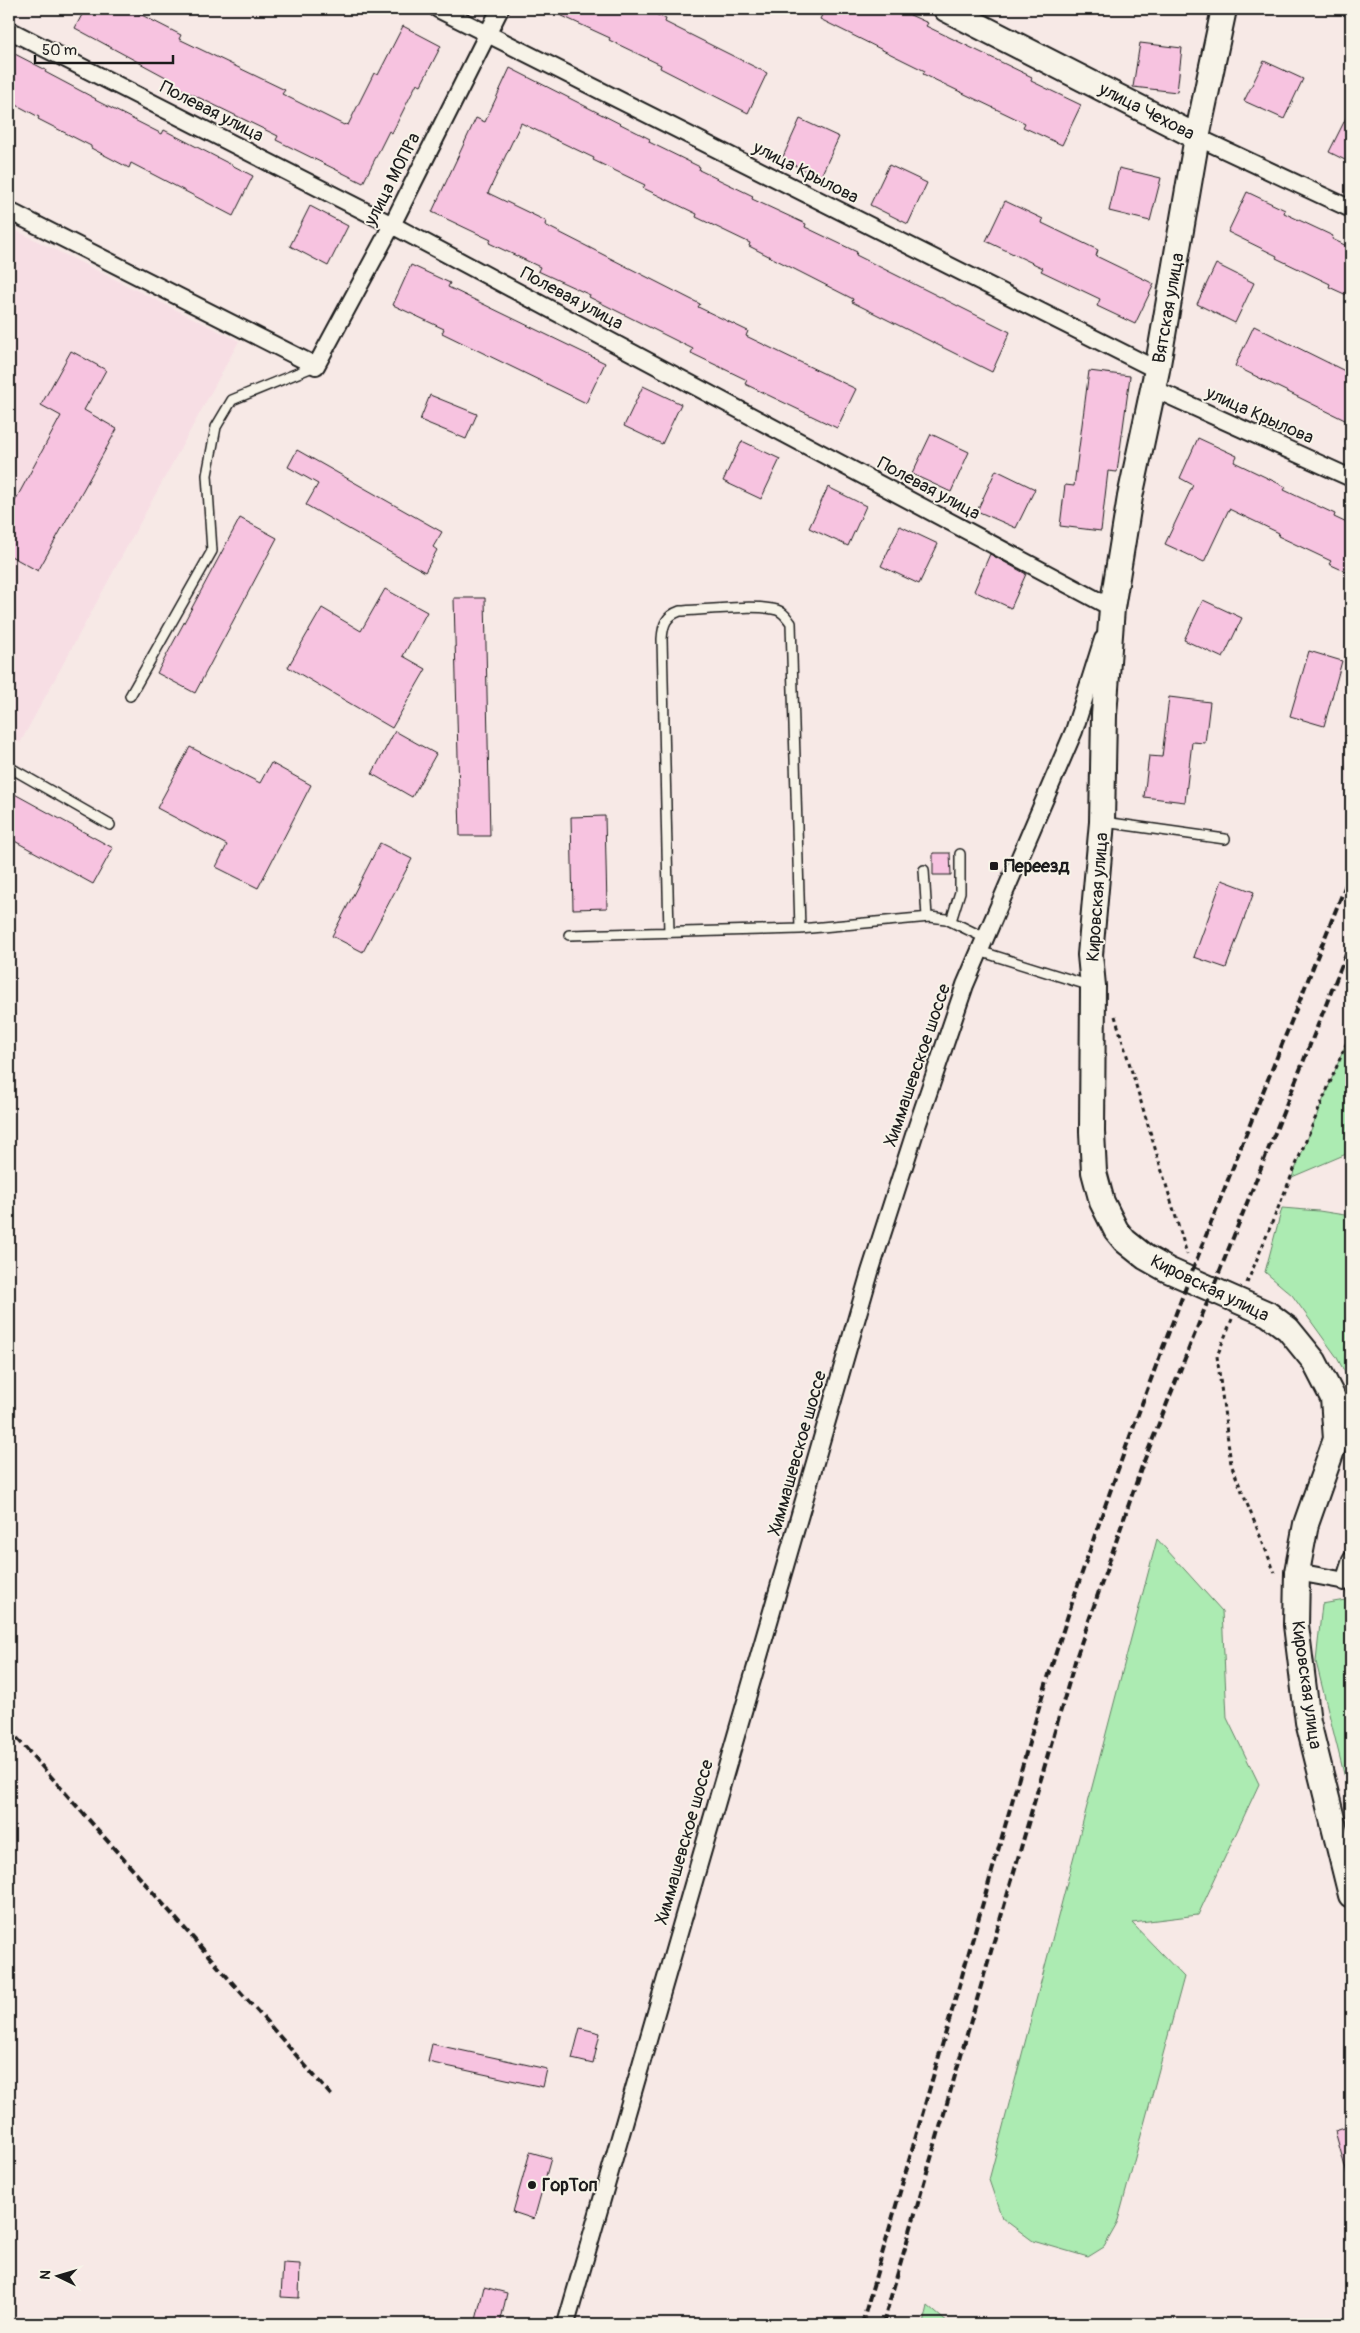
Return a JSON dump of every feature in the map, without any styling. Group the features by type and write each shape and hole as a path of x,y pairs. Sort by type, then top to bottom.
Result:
{"main road":[{"name":"улица Чехова","path":"946,9 1197,137"},
{"name":"Вятская улица","path":"1112,608 1130,497 1155,379 1197,137 1224,9"},
{"name":"Кировская улица","path":"1112,608 1104,715 1102,822 1090,955 1093,986 1092,1132 1094,1172 1102,1202 1116,1230 1140,1254 1168,1270 1268,1314 1288,1329 1314,1361 1332,1398 1336,1440 1287,1576 1296,1625 1308,1722 1346,1856 1351,1895"}],"street":[{"name":"улица Крылова","path":"438,9 1351,478"},
{"name":"улица МОПРа","path":"316,366 392,226 500,9"},
{"name":"Полевая улица","path":"9,30 392,226 1112,608"},
{"name":"улица Чехова","path":"1197,137 1351,209"},
{"path":"9,211 316,366"},
{"name":"Химмашевское шоссе","path":"566,2324 870,1272 915,1132 982,945 1074,731 1112,608"},
{"path":"1287,1576 1348,1582 1351,1560"}],"lane":[{"path":"130,696 212,551 207,475 216,427 232,400 316,366"},
{"path":"669,933 662,639 666,621 672,614 680,610 761,608 778,610 791,623 800,929"},
{"path":"9,767 110,825"},
{"path":"1102,822 1225,839"},
{"path":"951,921 960,892 960,854"},
{"path":"924,870 927,917"},
{"path":"569,935 800,929 927,917 951,921 982,945 1093,986"}],"path":[{"path":"1113,1011 1187,1254"},
{"path":"1287,1576 1231,1464 1217,1356 1351,1032"}],"shaded area":[{"path":"9,227 239,341 20,743 9,737"}],"green space":[{"path":"1351,1031 1351,1152 1292,1177"},
{"path":"1282,1208 1351,1216 1351,1378 1348,1378 1336,1356 1292,1295 1265,1272"},
{"path":"1157,1539 1222,1611 1227,1718 1259,1784 1198,1915 1132,1923 1184,1977 1117,2224 1104,2247 1088,2257 1033,2241 1002,2218 989,2180"},
{"path":"1351,1599 1351,1802 1316,1662 1322,1604"},
{"path":"928,2306 949,2324 924,2324"}],"building":[{"path":"85,9 130,9 181,35 179,39 285,90 282,94 344,125 348,125 374,73 378,75 403,26 441,46 421,85 417,83 392,133 389,131 363,183 276,140 278,136 173,85 175,82 75,28"},
{"path":"547,9 645,9 666,19 665,22 767,73 748,113 660,68 661,65 609,40 610,38"},
{"path":"825,9 897,9 928,23 926,26 1032,77 1031,81 1081,105 1062,145 1023,127 1025,123 923,74 925,71 820,19"},
{"path":"1140,43 1182,48 1177,92 1133,87"},
{"path":"9,51 46,70 45,72 95,100 162,134 164,130 253,176 233,216 131,163 129,168 38,119 39,117 9,101"},
{"path":"1264,61 1303,79 1284,119 1244,101"},
{"path":"510,68 650,139 649,142 700,167 699,170 753,196 752,199 806,224 805,227 857,252 856,255 1010,332 992,372 852,302 853,299 749,246 750,243 696,217 697,214 643,188 645,185 521,123 488,193 546,221 545,225 700,304 698,307 748,331 746,336 856,389 837,428 745,384 747,380 691,353 693,349 589,297 590,295 538,271 540,267 489,243 491,240 432,212 476,118 485,122"},
{"path":"1351,108 1351,163 1329,152"},
{"path":"800,119 839,137 820,178 782,159"},
{"path":"889,165 927,183 908,224 870,205"},
{"path":"1119,168 1161,178 1150,221 1109,211"},
{"path":"1247,192 1285,210 1284,213 1333,236 1332,239 1351,248 1351,297 1329,287 1330,284 1228,232"},
{"path":"1005,201 1043,219 1042,223 1098,250 1096,256 1154,284 1135,324 1097,306 1100,299 1041,271 1043,268 986,241"},
{"path":"310,206 348,226 328,266 290,246"},
{"path":"1216,264 1254,283 1235,323 1197,304"},
{"path":"411,265 450,283 448,287 605,363 586,403 442,333 444,329 393,305"},
{"path":"1254,326 1351,374 1351,423 1235,366"},
{"path":"71,351 106,370 84,410 117,429 38,571 9,555 9,512 61,416 41,405"},
{"path":"1089,371 1130,376 1117,472 1108,471 1101,531 1060,526 1065,485 1074,486"},
{"path":"643,386 681,404 662,444 624,426"},
{"path":"430,395 477,414 466,439 420,420"},
{"path":"931,434 969,452 951,492 912,474"},
{"path":"1198,438 1237,456 1234,462 1286,487 1284,490 1335,514 1334,517 1351,525 1351,574 1329,564 1331,561 1278,536 1279,533 1229,509 1204,562 1165,544 1193,485 1180,478"},
{"path":"742,441 780,459 761,499 723,481"},
{"path":"297,450 442,532 433,547 437,550 425,572 306,505 318,484 288,467"},
{"path":"996,470 1035,489 1016,528 977,511"},
{"path":"828,487 866,506 848,546 809,528"},
{"path":"240,518 277,538 195,693 157,673"},
{"path":"900,526 938,544 919,584 881,566"},
{"path":"990,554 1026,574 1011,608 974,591"},
{"path":"385,589 427,612 403,656 426,669 392,728 288,667 322,608 361,631"},
{"path":"454,598 485,598 490,836 460,836"},
{"path":"1203,600 1242,618 1223,658 1184,640"},
{"path":"1309,651 1342,661 1324,726 1290,716"},
{"path":"1169,697 1210,702 1205,743 1192,742 1185,802 1144,797 1149,756 1162,757"},
{"path":"395,731 436,754 412,797 372,774"},
{"path":"190,747 260,783 271,763 311,785 258,888 216,867 227,845 157,808"},
{"path":"9,791 113,848 93,884 9,838"},
{"path":"605,816 607,908 573,909 571,817"},
{"path":"380,843 412,859 363,952 332,936"},
{"path":"933,853 950,853 951,875 933,875"},
{"path":"1222,880 1254,892 1226,968 1194,957"},
{"path":"580,2028 600,2033 593,2064 572,2059"},
{"path":"432,2044 547,2069 543,2087 428,2062"},
{"path":"1351,2126 1351,2174 1347,2174 1335,2131"},
{"name":"ГорТоп","path":"530,2152 551,2158 534,2219 513,2212"},
{"path":"283,2263 300,2264 299,2298 281,2297"},
{"path":"484,2287 507,2293 500,2324 475,2324"}],"railway":[{"path":"862,2324 1043,1694 1076,1589 1112,1486 1189,1280 1351,872"},
{"path":"883,2324 1076,1658 1142,1466 1351,942"},
{"path":"9,1729 332,2096"}],"place":[{"name":"Переезд","path":"994,866"},
{"name":"ГорТоп","path":"532,2185"}]}
